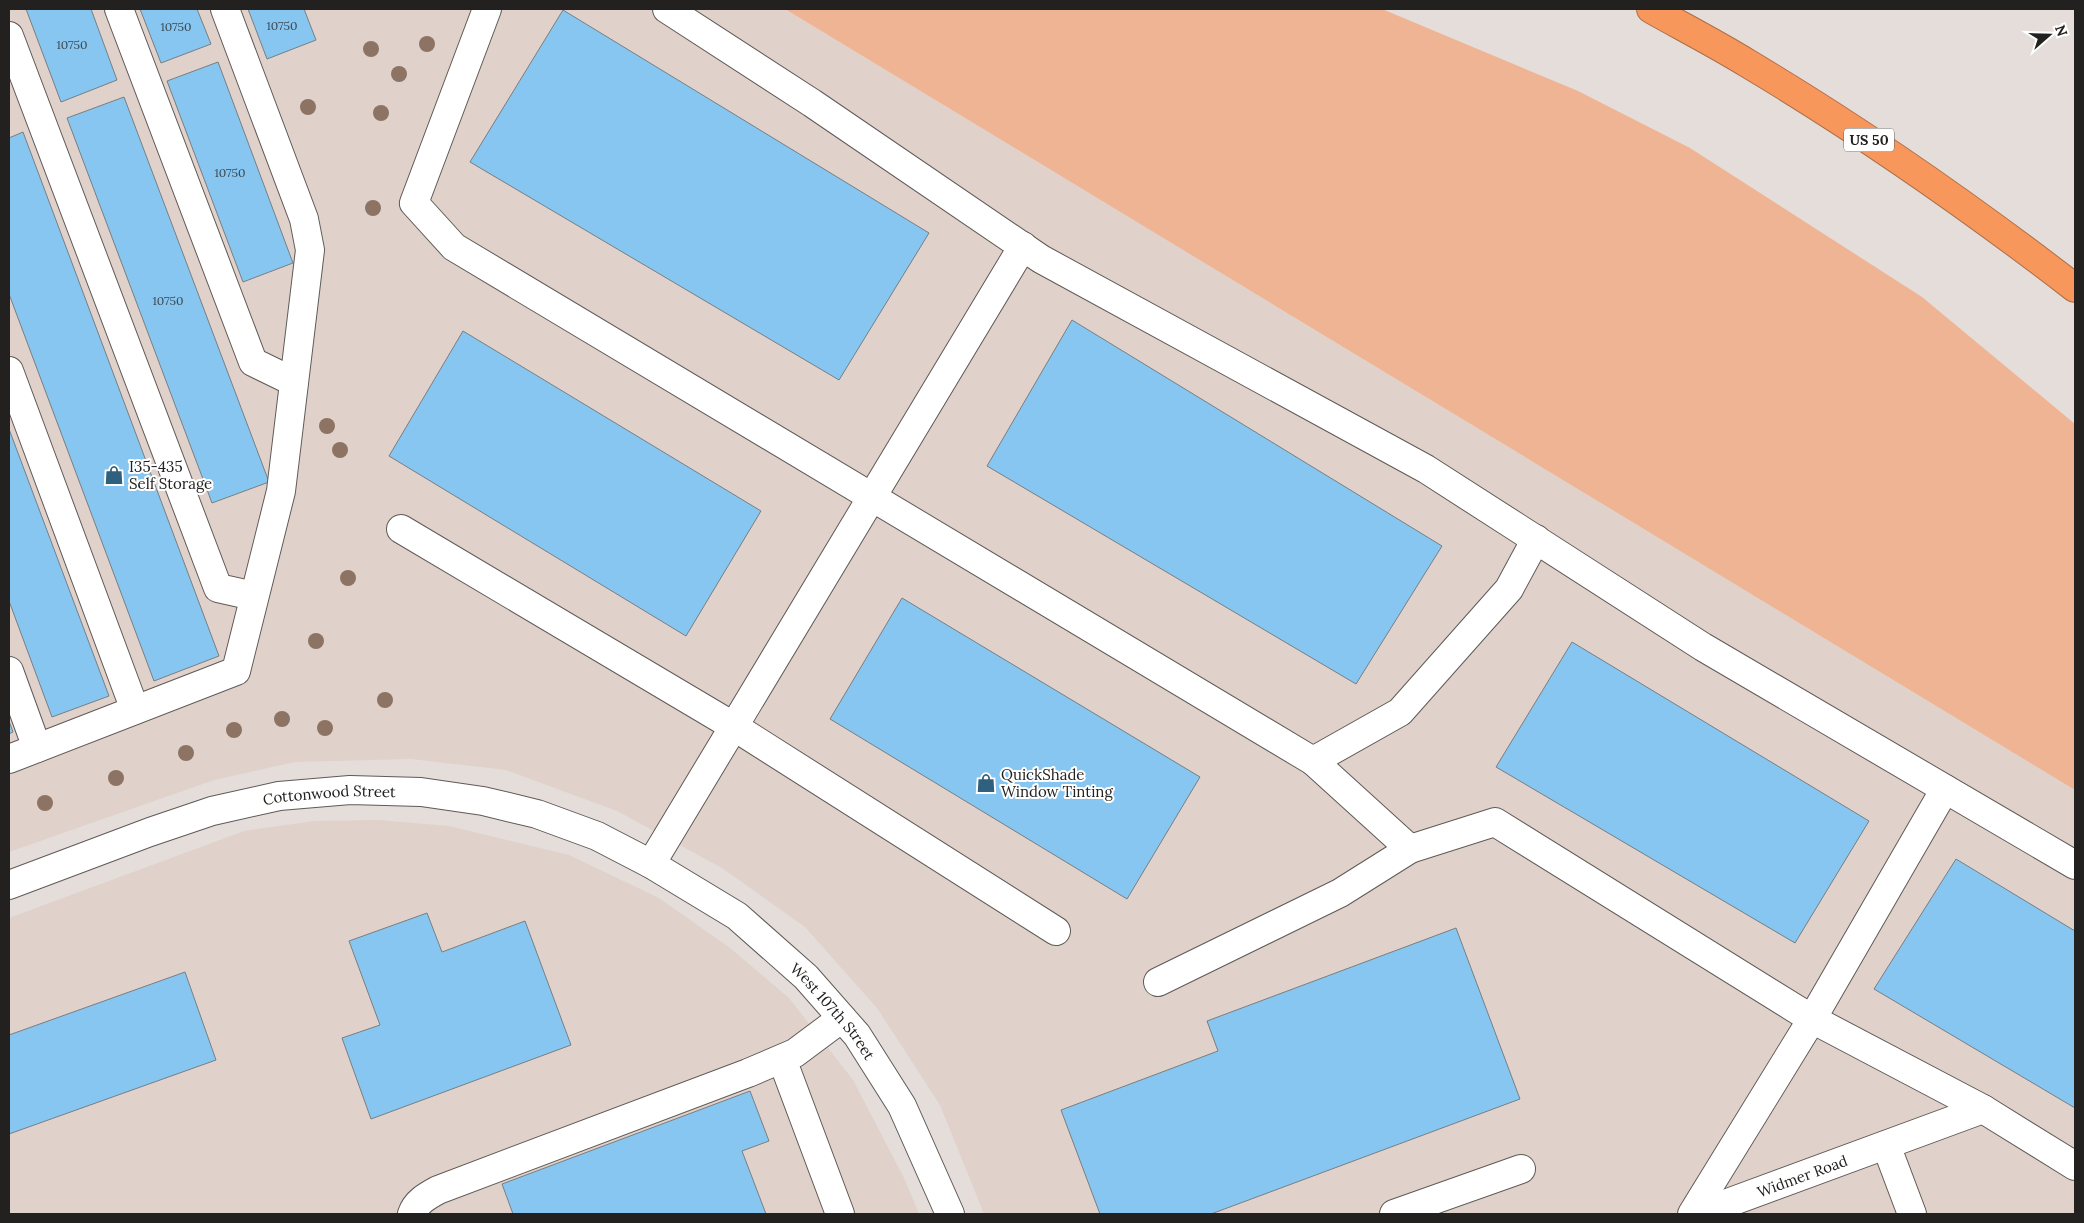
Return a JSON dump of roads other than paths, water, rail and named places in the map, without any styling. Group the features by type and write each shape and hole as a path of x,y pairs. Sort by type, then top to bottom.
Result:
{"highway":[{"name":"US 50","path":"1651,9 1746,62 1880,147 2001,231 2075,288"}],"street":[{"path":"119,9 253,362 294,382"},
{"path":"9,759 236,671 281,491 310,250 304,219 225,9"},
{"path":"487,9 414,203 454,247 1313,761 1410,849"},
{"path":"667,9 812,103 1041,259 1426,469 1704,647 2075,865"},
{"path":"9,36 218,588 254,596"},
{"path":"651,864 1023,246"},
{"path":"9,371 135,710"},
{"path":"401,529 733,726 1056,930"},
{"path":"1313,761 1400,712 1508,589 1536,539"},
{"path":"9,671 37,748"},
{"path":"1692,1214 1812,1019 1945,789"},
{"name":"Cottonwood Street","path":"9,885 150,832 212,811 279,796 350,790 421,792 483,800 537,814 597,836 651,864"},
{"path":"1158,982 1340,894 1410,849 1495,822 1812,1019 1983,1109 2075,1166"},
{"name":"West 107th Street","path":"651,864 737,916 806,977 842,1018 857,1036 902,1106 950,1214"},
{"path":"412,1214 414,1208 423,1198 438,1190 796,1053 842,1018"},
{"path":"782,1059 840,1214"},
{"name":"Widmer Road","path":"1698,1214 1983,1109"},
{"path":"1896,1141 1912,1214"},
{"path":"1394,1214 1521,1169"}],"place":[{"name":"I35-435 Self Storage","path":"114,475"},
{"name":"QuickShade Window Tinting","path":"986,783"}]}
